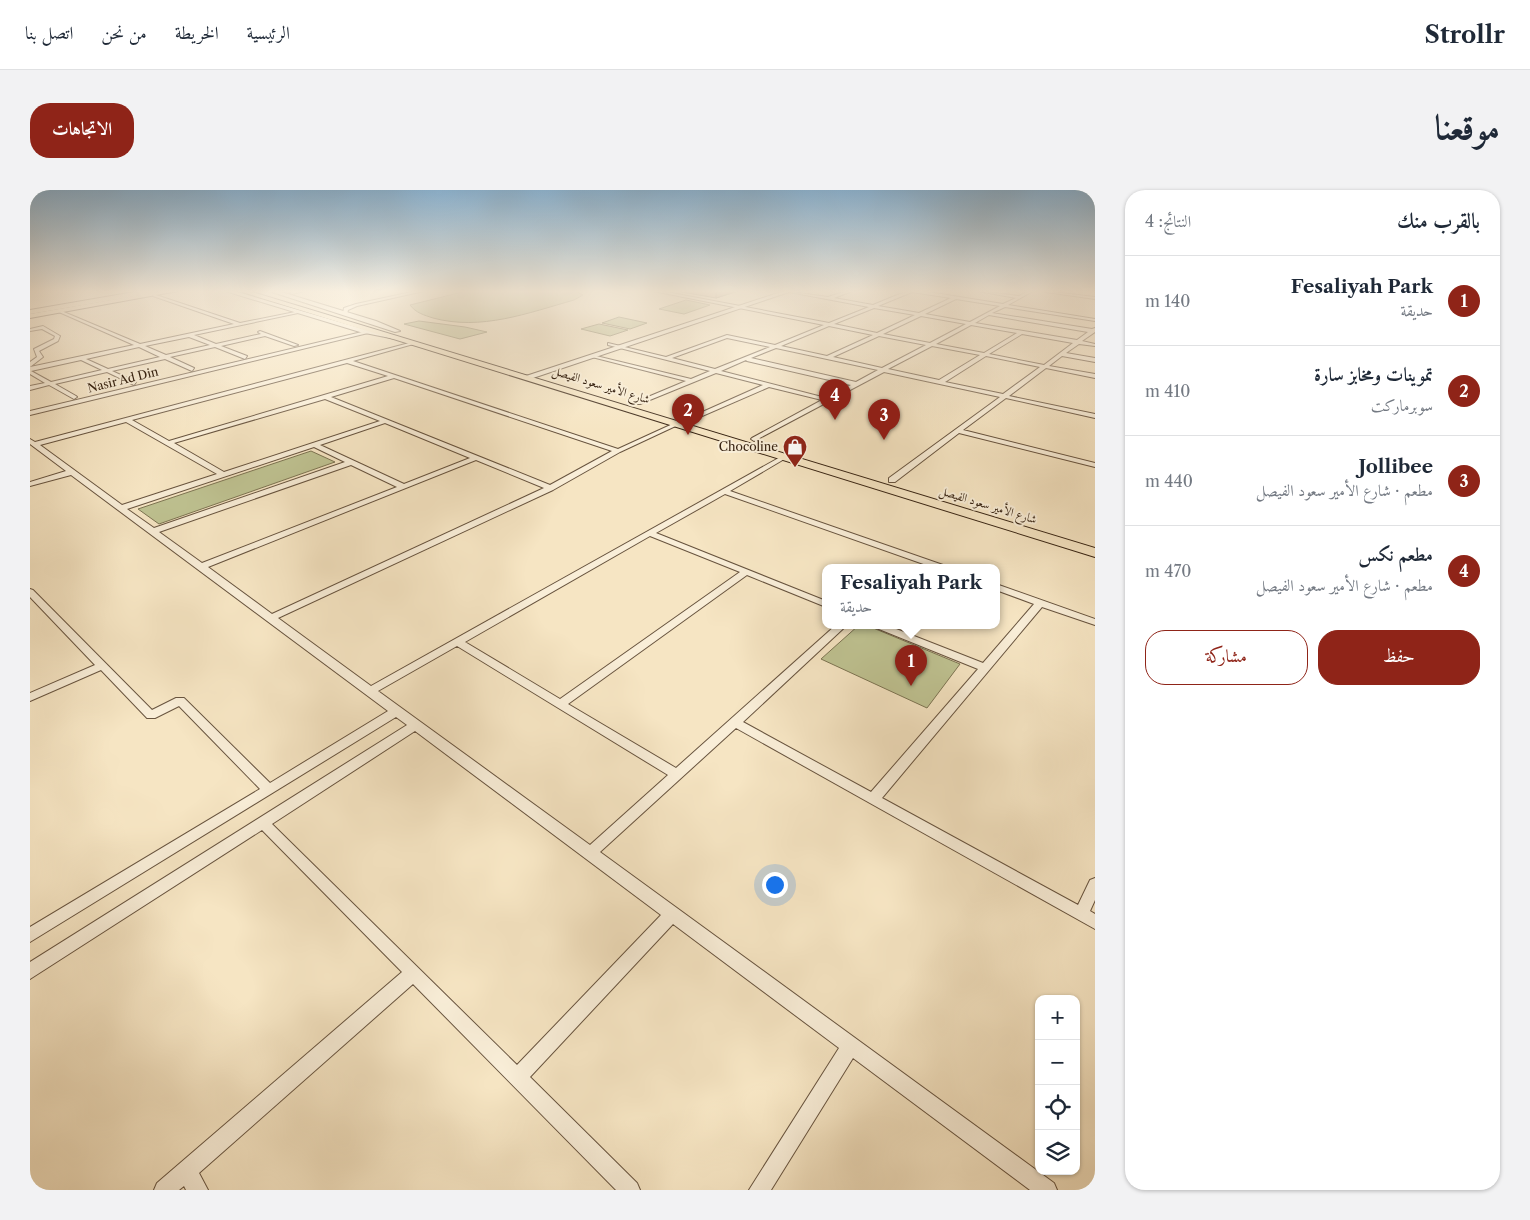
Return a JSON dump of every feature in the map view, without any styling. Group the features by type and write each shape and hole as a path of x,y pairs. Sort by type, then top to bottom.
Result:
{"main road":[{"name":"شارع الأمير سعود الفيصل","path":"404,338 415,343 532,374 679,424 1095,553"},
{"name":"شارع الأمير سعود الفيصل","path":"408,338 691,419 1095,542"}],"street":[{"path":"30,369 40,357 36,350 57,338"},
{"path":"120,338 192,369"},
{"path":"30,369 177,338"},
{"path":"196,338 244,357"},
{"path":"30,388 251,338"},
{"path":"276,338 296,345"},
{"name":"Nasir Ad Din","path":"30,408 296,345 314,338"},
{"name":"Nasir Ad Din","path":"30,413 342,338"},
{"path":"532,374 629,338"},
{"path":"532,374 594,356 645,338"},
{"path":"665,359 723,338"},
{"path":"734,338 1095,416"},
{"path":"638,404 798,338"},
{"path":"827,358 869,338"},
{"path":"896,338 1095,376"},
{"path":"754,439 942,338"},
{"path":"940,382 1013,338"},
{"path":"1054,338 1095,345"},
{"path":"892,480 1084,338"},
{"path":"32,442 127,420 415,343"},
{"path":"610,344 827,400"},
{"path":"1062,354 1095,360"},
{"path":"594,356 692,381"},
{"path":"81,358 134,383"},
{"path":"747,359 856,384"},
{"path":"348,361 618,451"},
{"path":"30,369 74,398"},
{"path":"168,443 394,376"},
{"path":"691,419 768,385"},
{"path":"326,397 550,488"},
{"path":"127,420 223,474"},
{"path":"121,508 386,421"},
{"path":"270,618 550,488 618,451 679,424"},
{"path":"958,431 1095,465"},
{"path":"32,442 1047,1190"},
{"path":"315,445 404,487"},
{"path":"370,691 784,457"},
{"path":"201,567 476,458"},
{"path":"153,531 351,462"},
{"path":"30,484 72,472"},
{"path":"724,491 931,564"},
{"path":"650,533 822,602"},
{"path":"561,703 746,572"},
{"path":"1000,588 1095,622"},
{"path":"30,592 151,715 180,701 268,789"},
{"path":"873,799 1040,603"},
{"path":"590,854 838,629"},
{"path":"888,629 984,668"},
{"path":"458,642 677,775"},
{"path":"30,697 102,666"},
{"path":"30,935 397,711"},
{"path":"734,722 1095,922"},
{"path":"30,971 416,726"},
{"path":"263,823 630,1190"},
{"path":"1081,914 1095,884"},
{"path":"517,1078 672,914"},
{"path":"164,1190 413,973"},
{"path":"759,1190 850,1045"},
{"path":"186,1171 198,1190"}],"green space":[{"path":"311,451 335,462 159,524 138,509"},
{"path":"855,629 876,629 960,664 927,708 821,659"}],"place":[{"name":"مطعم نكس","path":"835,420"},
{"name":"تموينات ومخابز سارة","path":"688,435"},
{"name":"Jollibee","path":"884,440"},
{"name":"Chocoline","path":"795,468"},
{"name":"Fesaliyah Park","path":"911,686"}]}
